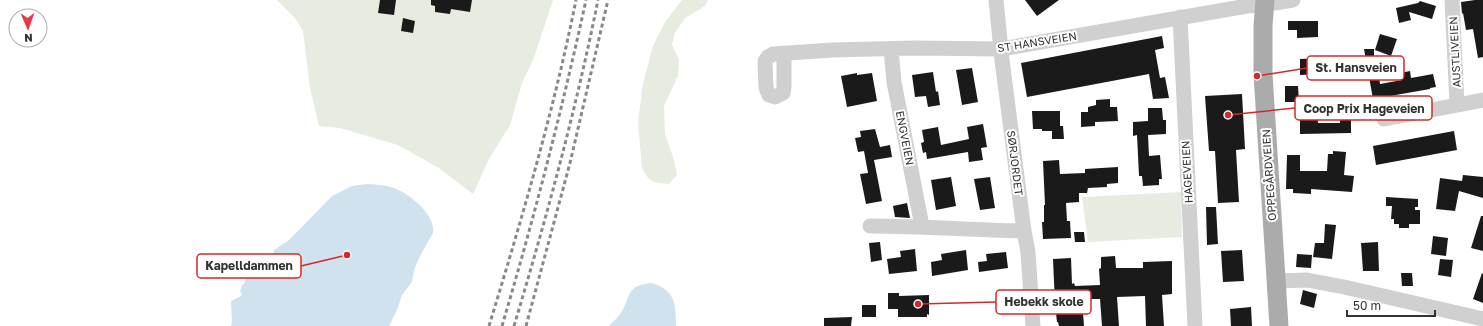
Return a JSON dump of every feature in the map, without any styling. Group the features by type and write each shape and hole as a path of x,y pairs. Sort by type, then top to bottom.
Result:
{"main road":[{"name":"OPPEGÅRDVEIEN","path":"1265,2 1262,40 1263,74 1279,326"}],"street":[{"name":"SØRJORDET","path":"996,0 1001,50 1028,252 1033,326"},
{"path":"1265,2 1293,0"},
{"name":"AUSTLIVEIEN","path":"1452,0 1457,104"},
{"name":"ST HANSVEIEN","path":"784,53 944,48 1001,50 1265,2"},
{"name":"HAGEVEIEN","path":"1180,17 1195,326"},
{"name":"ENGVEIEN","path":"892,49 894,82 922,226"},
{"path":"1384,119 1483,100"},
{"path":"870,226 922,226 1024,231"},
{"path":"1276,281 1306,280 1483,319"}],"shaded area":[{"path":"277,0 553,0 533,60 522,83 510,125 489,159 473,194 439,168 398,145 340,128 319,126 310,88 303,31 295,18"},
{"path":"682,0 708,0 705,6 685,18 675,33 672,45 679,60 678,76 664,106 665,134 674,160 677,175 669,184 654,182 648,178 642,168 638,122 643,83 653,46 665,22"},
{"path":"1181,192 1182,237 1088,242 1082,197"}],"water":[{"path":"366,184 391,187 407,195 421,206 426,212 433,226 433,233 419,258 414,270 412,282 402,295 389,326 231,326 231,301 241,296 242,293 240,292 242,285 245,283 245,276 265,271 272,262 274,250 289,240 332,196 352,186"},
{"path":"651,283 665,289 672,298 676,326 609,326 624,308 632,290 642,284"}],"building":[{"path":"380,0 396,0 394,15 378,13"},
{"path":"431,0 472,0 470,12 451,9 450,14 435,12 435,6 431,5"},
{"path":"1025,0 1059,0 1037,16"},
{"path":"1483,0 1483,57 1478,58 1473,29 1466,30 1461,2"},
{"path":"1420,1 1436,6 1432,19 1409,12 1411,20 1399,23 1396,8 1418,3"},
{"path":"403,18 415,21 413,33 401,31"},
{"path":"1288,21 1318,21 1318,37 1297,38 1297,30 1288,30"},
{"path":"1380,34 1397,39 1391,56 1375,50"},
{"path":"1162,36 1164,48 1155,50 1160,78 1165,77 1169,98 1153,99 1149,74 1027,97 1021,63"},
{"path":"1364,49 1374,49 1374,78 1379,77 1380,84 1402,80 1400,73 1410,71 1411,78 1433,74 1436,87 1373,99"},
{"path":"1325,58 1325,74 1300,75 1300,59"},
{"path":"972,68 978,102 962,105 956,70"},
{"path":"933,72 936,92 938,91 940,105 928,107 926,96 915,97 912,75"},
{"path":"857,73 857,75 872,73 877,101 847,107 841,76"},
{"path":"1285,86 1298,86 1299,102 1285,102"},
{"path":"1242,94 1245,149 1236,150 1239,202 1218,203 1215,151 1209,151 1205,96"},
{"path":"1110,99 1110,107 1117,107 1118,121 1095,122 1095,126 1081,127 1081,112 1088,112 1088,107 1096,105 1096,100"},
{"path":"1148,108 1162,108 1163,120 1166,120 1166,134 1148,135 1149,156 1160,155 1162,179 1159,179 1159,185 1143,186 1142,176 1139,176 1137,135 1133,136 1133,122 1148,121"},
{"path":"1300,109 1317,109 1318,123 1340,123 1340,120 1351,120 1351,133 1300,134"},
{"path":"1032,111 1060,111 1060,126 1063,126 1064,139 1052,139 1052,131 1033,129"},
{"path":"983,124 987,147 981,148 983,160 969,162 968,152 927,159 926,152 923,153 921,143 924,142 922,130 938,127 941,145 969,139 967,127"},
{"path":"875,129 880,147 890,145 892,157 874,160 882,201 866,204 860,174 868,173 864,151 858,152 855,138 861,137 860,131"},
{"path":"1454,131 1457,150 1376,165 1373,146"},
{"path":"1333,151 1346,152 1344,175 1354,176 1352,192 1311,189 1311,194 1293,193 1293,189 1286,189 1287,155 1300,155 1300,171 1327,171 1328,154 1333,154"},
{"path":"1059,160 1060,174 1085,173 1085,169 1118,167 1118,183 1107,184 1107,187 1088,188 1087,193 1079,193 1079,202 1066,203 1067,221 1070,221 1071,238 1043,239 1042,222 1044,222 1045,205 1043,161"},
{"path":"1463,175 1483,177 1483,198 1459,191 1455,211 1436,209 1440,178 1462,181"},
{"path":"951,177 956,206 936,210 931,180"},
{"path":"990,177 995,208 980,210 974,179"},
{"path":"1386,197 1418,199 1418,207 1415,207 1415,210 1420,210 1420,224 1409,224 1409,228 1399,228 1399,224 1394,224 1394,219 1391,219 1392,206 1386,206"},
{"path":"907,203 910,218 895,217 893,206"},
{"path":"1206,207 1216,207 1218,244 1207,245"},
{"path":"1481,216 1483,216 1483,251 1471,248"},
{"path":"1325,224 1336,225 1332,259 1313,257 1315,243 1324,243"},
{"path":"1074,232 1084,232 1085,242 1075,242"},
{"path":"1433,236 1448,238 1446,256 1431,254"},
{"path":"880,242 882,260 871,262 869,243"},
{"path":"1378,242 1379,271 1363,271 1361,243"},
{"path":"915,249 917,271 889,274 887,259 901,257 900,251"},
{"path":"966,250 968,270 932,276 931,262 942,260 941,254"},
{"path":"1242,250 1244,281 1223,282 1221,251"},
{"path":"1006,252 1008,268 979,272 978,262 987,261 986,254"},
{"path":"1297,254 1312,255 1311,268 1296,267"},
{"path":"1115,256 1116,268 1143,268 1143,262 1172,261 1172,294 1162,295 1164,326 1146,326 1145,296 1117,297 1119,326 1102,326 1100,299 1082,299 1084,326 1059,326 1057,322 1055,305 1053,259 1071,258 1072,284 1074,283 1075,286 1100,285 1099,269 1101,268 1101,257"},
{"path":"1440,259 1453,260 1451,277 1438,275"},
{"path":"1401,273 1412,273 1413,286 1402,286"},
{"path":"1482,273 1483,274 1483,303 1473,299"},
{"path":"1303,290 1317,294 1314,308 1300,304"},
{"path":"888,293 899,293 899,296 929,295 929,315 927,314 927,317 898,317 898,309 888,309"},
{"path":"862,305 876,305 876,317 862,317"},
{"path":"1251,307 1252,326 1231,326 1230,309"},
{"path":"852,317 851,326 824,326 824,318"}],"railway":[{"path":"489,326 548,123 576,0"},
{"path":"502,326 547,164 586,0"},
{"path":"514,326 560,164 598,0"},
{"path":"526,326 570,163 608,0"}],"place":[{"name":"St. Hansveien","path":"1257,76"},
{"name":"Coop Prix Hageveien","path":"1228,115"},
{"name":"Kapelldammen","path":"347,255"},
{"name":"Hebekk skole","path":"918,304"}]}
